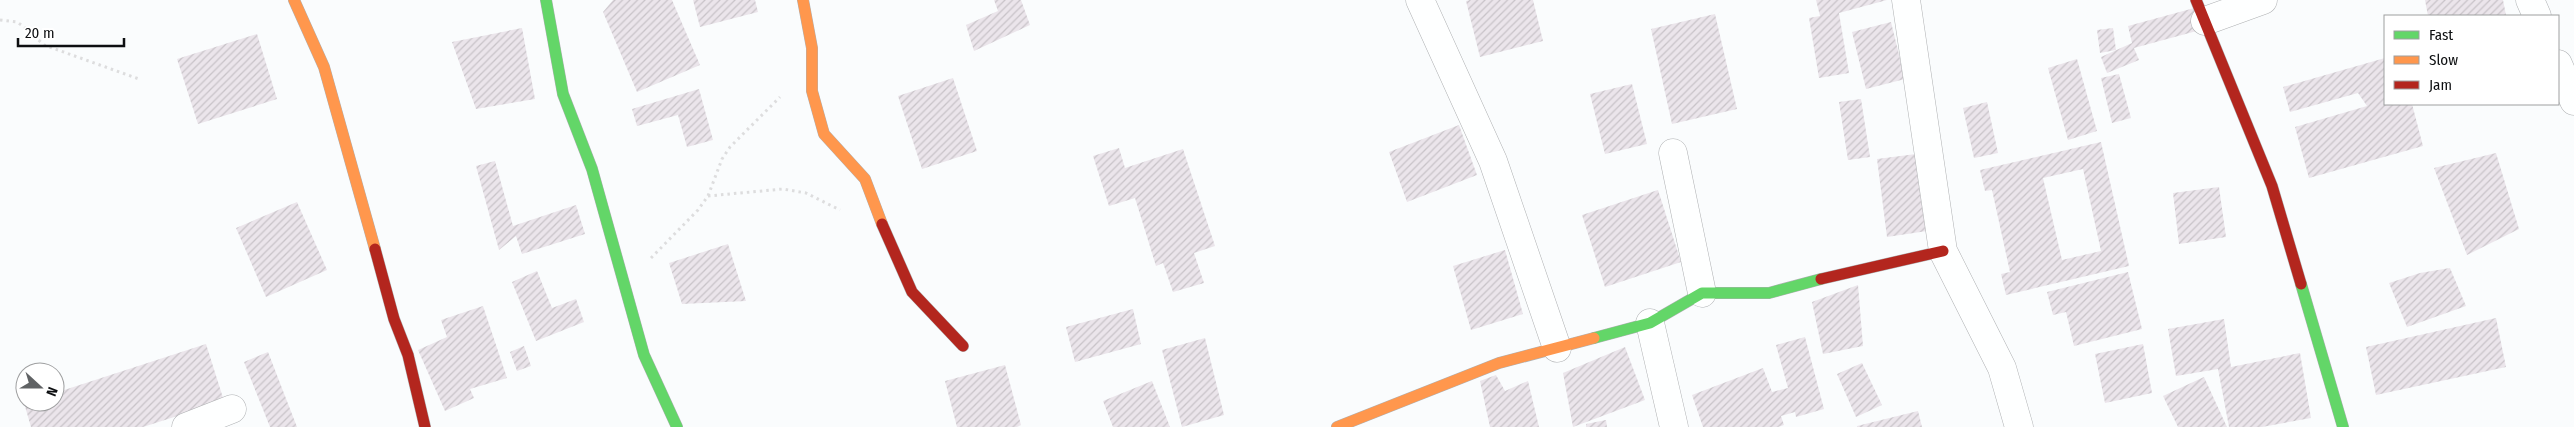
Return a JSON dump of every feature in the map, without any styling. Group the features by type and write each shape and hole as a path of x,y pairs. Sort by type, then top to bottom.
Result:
{"street":[{"path":"294,0 324,67 394,319 408,355 425,427"},
{"path":"546,0 563,94 592,169 626,284 644,355 677,427"},
{"path":"803,0 812,48 812,91 824,134 865,179 874,207 912,292 963,346"},
{"path":"1420,0 1493,162 1557,348"},
{"path":"1906,0 1943,251 2002,368 2019,427"},
{"path":"2263,0 2200,11 2272,186 2343,427"},
{"path":"2530,0 2537,15"},
{"path":"2559,66 2574,101"},
{"path":"1673,153 1702,294"},
{"path":"1337,427 1499,363 1650,323 1702,294 1768,293 1855,269 1943,251"},
{"path":"1650,323 1674,427"},
{"path":"186,427 232,409"}],"path":[{"path":"0,20 16,22 44,45 139,79"},
{"path":"626,284 698,210 708,196 722,159 743,132 780,97 812,91"},
{"path":"708,196 783,189 806,193 886,234"}],"building":[{"path":"613,0 672,0 700,65 637,92 603,12"},
{"path":"693,0 755,0 758,12 700,27"},
{"path":"994,0 1021,0 1030,25 974,51 966,25 998,11"},
{"path":"1533,0 1543,41 1480,57 1466,1"},
{"path":"1816,0 1887,0 1839,13 1849,73 1819,78 1809,18 1820,16"},
{"path":"2425,0 2503,0 2506,15 2428,15"},
{"path":"2198,7 2204,29 2134,48 2139,60 2107,73 2101,57 2132,43 2128,26"},
{"path":"1715,14 1737,109 1672,124 1651,29"},
{"path":"1891,22 1905,79 1866,89 1852,32"},
{"path":"522,28 535,99 476,109 452,42"},
{"path":"2113,28 2116,50 2100,53 2097,30"},
{"path":"257,34 277,99 198,124 177,59"},
{"path":"2384,58 2384,105 2412,105 2423,146 2309,178 2295,127 2367,106 2358,93 2290,112 2283,87"},
{"path":"2077,59 2097,131 2068,140 2048,68"},
{"path":"2119,74 2131,118 2112,123 2101,78"},
{"path":"953,78 977,151 922,169 898,96"},
{"path":"1632,84 1647,144 1605,154 1590,94"},
{"path":"699,89 713,140 687,147 678,115 637,126 632,109"},
{"path":"1861,99 1870,157 1848,160 1839,102"},
{"path":"1987,102 1998,153 1974,158 1963,108"},
{"path":"1459,125 1477,175 1407,202 1389,152"},
{"path":"2101,142 2129,266 2006,295 2001,274 2010,272 1992,190 1985,191 1980,170","holes":["2083,169 2101,251 2062,260 2043,178"]},
{"path":"1119,148 1125,168 1183,149 1215,246 1194,253 1204,283 1173,292 1163,263 1156,266 1135,198 1109,206 1093,156"},
{"path":"2496,153 2519,229 2467,255 2434,168"},
{"path":"1916,154 1927,231 1887,237 1877,159"},
{"path":"495,161 513,226 576,205 585,234 522,254 516,236 499,250 476,166"},
{"path":"2219,187 2226,237 2179,244 2173,193"},
{"path":"1658,190 1681,262 1605,287 1582,215"},
{"path":"297,202 327,270 266,297 236,228"},
{"path":"728,244 746,301 682,304 669,263"},
{"path":"1505,250 1523,314 1471,330 1453,266"},
{"path":"2450,268 2466,306 2407,327 2389,283 2420,273"},
{"path":"537,271 552,308 576,299 584,322 536,341 512,282"},
{"path":"2128,272 2142,329 2074,346 2066,312 2053,315 2047,292"},
{"path":"1858,285 1863,346 1823,354 1812,302"},
{"path":"483,306 507,378 470,389 474,398 445,411 418,350 447,337 441,320"},
{"path":"1133,309 1141,344 1075,362 1066,327"},
{"path":"2496,318 2506,367 2376,395 2366,347"},
{"path":"2224,319 2231,367 2300,353 2311,418 2262,427 2229,427 2218,369 2176,376 2168,329"},
{"path":"1805,337 1824,409 1796,417 1795,412 1781,416 1784,425 1778,427 1703,427 1692,395 1763,368 1772,392 1788,388 1776,345"},
{"path":"1205,338 1224,415 1182,427 1162,350"},
{"path":"206,344 224,401 143,427 31,427 27,412 65,412 65,390"},
{"path":"2143,344 2152,393 2105,403 2095,354"},
{"path":"524,346 531,366 517,371 510,352"},
{"path":"1625,347 1645,400 1573,427 1563,373"},
{"path":"268,352 297,427 270,427 244,362"},
{"path":"1862,363 1882,405 1856,417 1837,374"},
{"path":"1005,365 1021,425 1017,427 957,427 945,381"},
{"path":"1496,375 1505,391 1528,381 1539,427 1490,427 1480,381"},
{"path":"2204,377 2227,427 2178,427 2163,396"},
{"path":"1152,381 1170,427 1113,427 1103,401"},
{"path":"1918,411 1922,427 1857,427 1857,426"},
{"path":"1606,420 1607,427 1586,427 1586,424"}],"traffic: fast":[{"path":"546,0 563,94 592,169 644,355 677,427"},
{"path":"1594,338 1650,323 1702,293 1769,293 1821,279"},
{"path":"2301,284 2343,427"}],"traffic: slow":[{"path":"294,0 324,67 375,249"},
{"path":"803,0 812,48 812,91 824,134 865,179 882,224"},
{"path":"1337,427 1499,363 1594,338"}],"traffic: jam":[{"path":"2196,0 2272,186 2301,284"},
{"path":"882,224 912,292 963,346"},
{"path":"375,249 394,319 408,355 425,427"},
{"path":"1821,279 1943,251"}]}
